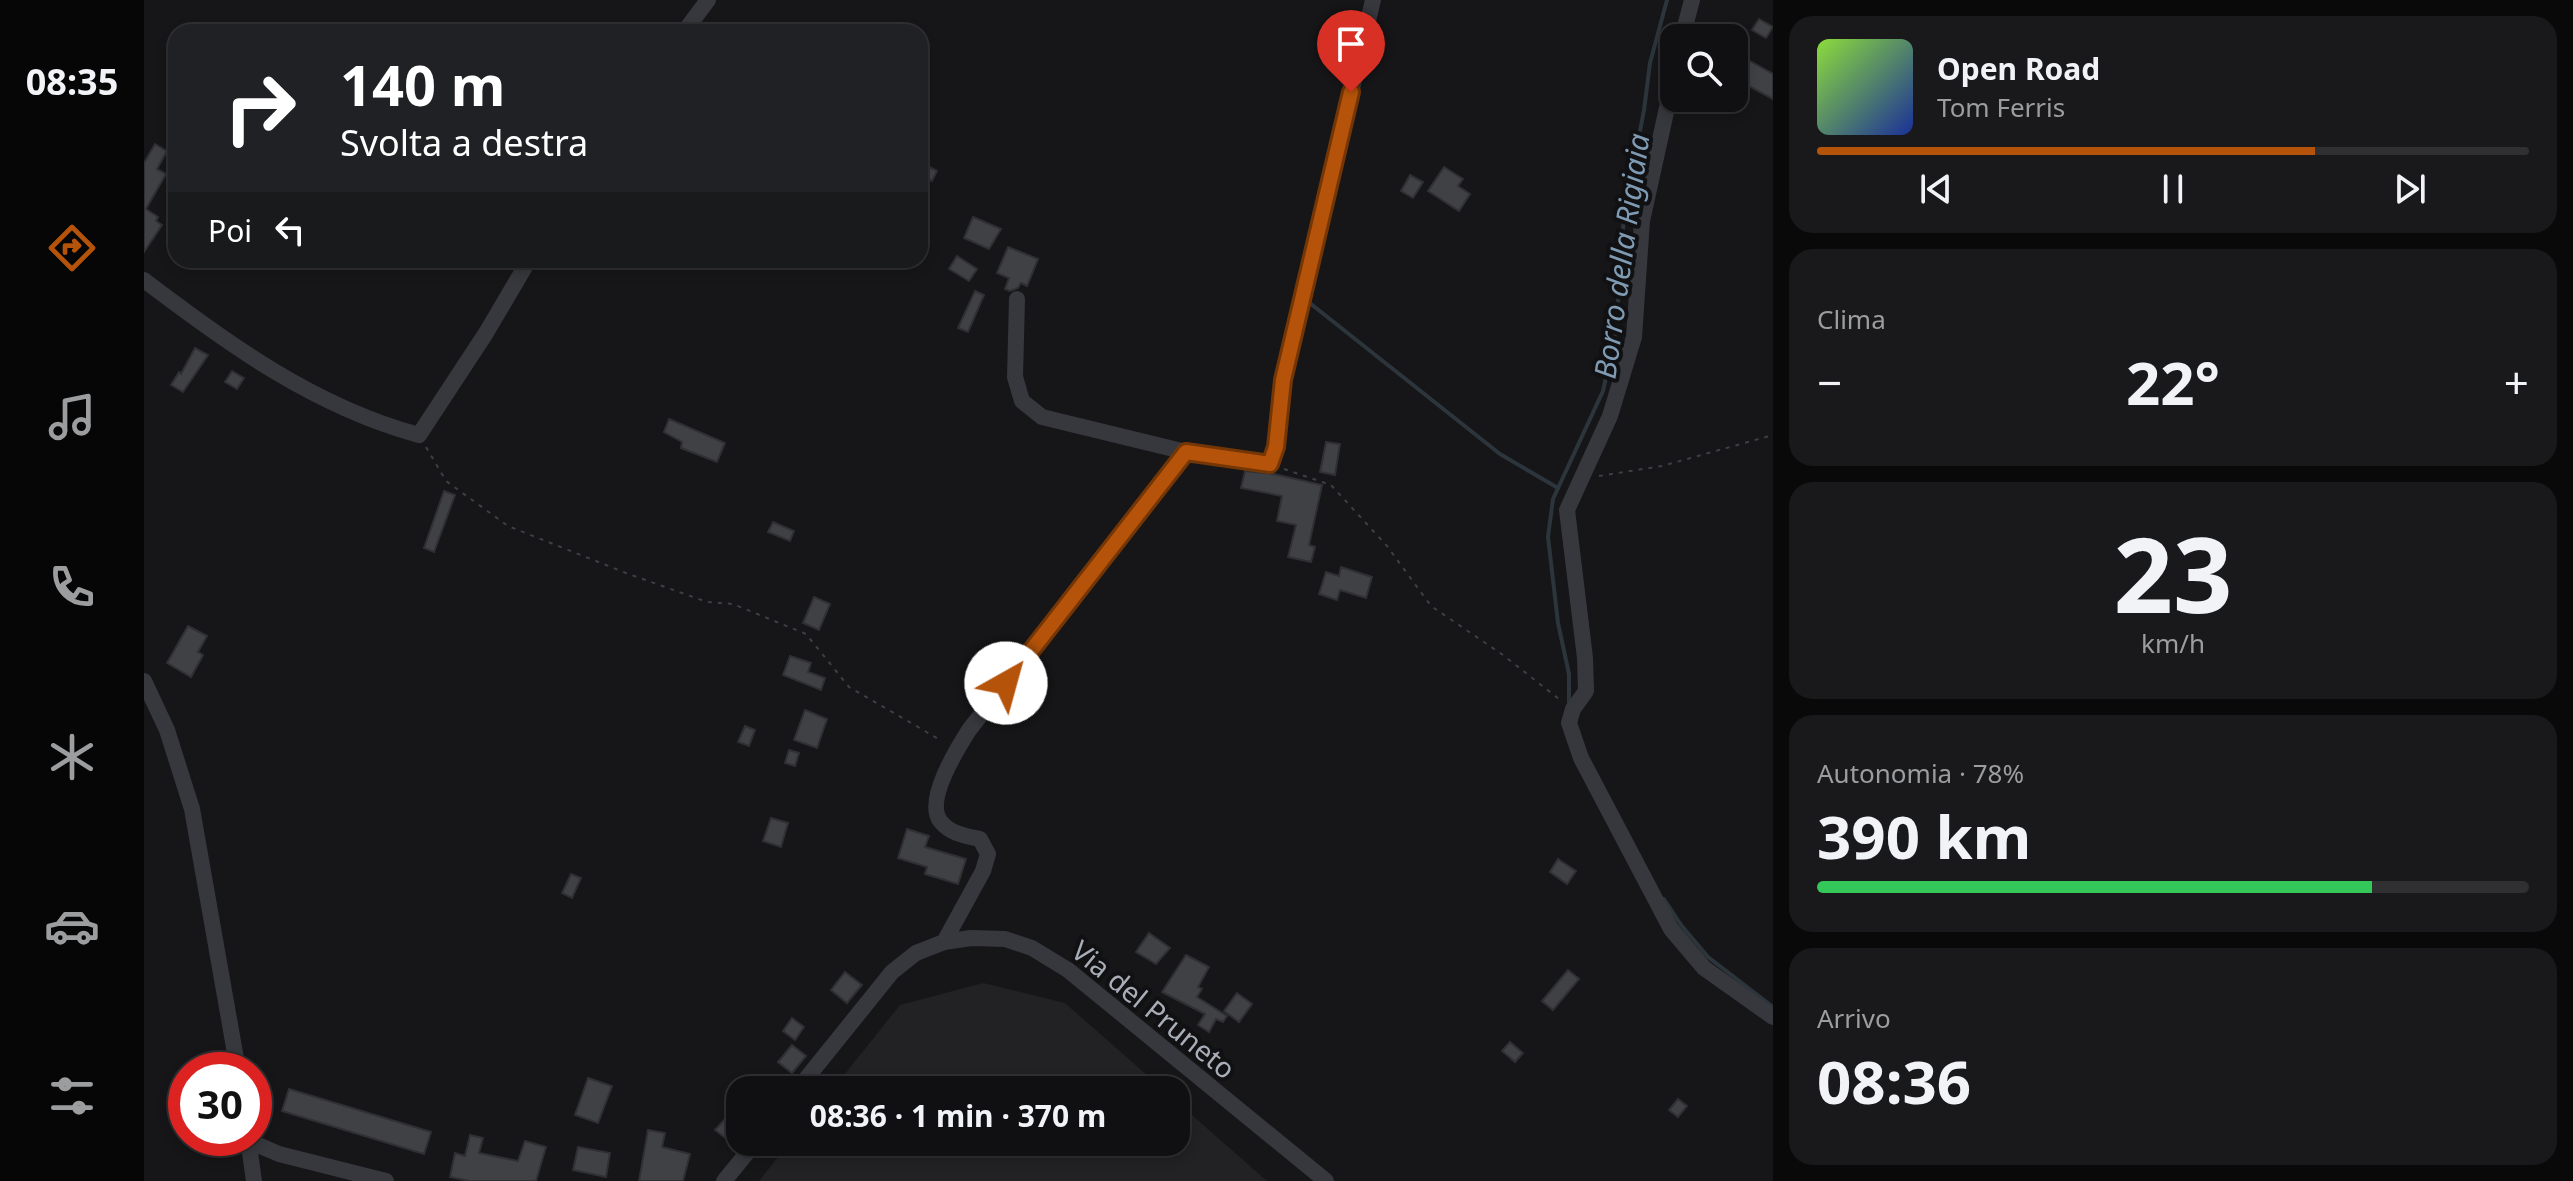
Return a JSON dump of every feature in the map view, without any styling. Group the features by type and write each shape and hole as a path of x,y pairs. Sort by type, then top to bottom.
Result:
{"street":[{"path":"690,24 708,0"},
{"path":"1017,299 1015,377 1022,401 1042,417 1186,452 1270,464 1276,447 1283,380 1373,0"},
{"path":"1686,24 1692,0"},
{"path":"1666,112 1642,221 1634,337 1610,416 1567,510 1585,658 1586,691 1573,709 1569,723 1581,758 1671,929 1704,968 1773,1017"},
{"path":"144,280 227,343 284,379 389,427 419,435 524,268"},
{"path":"944,942 983,871 988,854 980,839 953,833 938,820 935,803 957,750 969,730 1186,452"},
{"path":"144,681 167,730 192,809 235,1052"},
{"name":"Via del Pruneto","path":"808,1076 892,972 916,953 944,942 971,938 1005,939 1032,948 1068,970 1326,1181"},
{"path":"272,1151 386,1181"},
{"path":"250,1156 254,1181"},
{"path":"724,1181 745,1156"}],"path":[{"path":"419,435 446,481 508,526 626,573 707,602 733,604 806,634 849,687 957,750"},
{"path":"1581,480 1662,466 1773,435"},
{"path":"1270,464 1331,485 1387,546 1431,606 1503,655 1573,709"}],"shaded area":[{"path":"983,983 1065,1003 1148,1076 843,1076 900,1005"},
{"path":"1190,1113 1267,1181 759,1181 779,1156 1190,1156"}],"building":[{"path":"1759,19 1773,27 1766,38 1752,30"},
{"path":"1748,60 1773,74 1773,99 1748,86"},
{"path":"155,144 167,151 157,169 166,174 146,209 158,217 156,221 162,225 144,252 144,163"},
{"path":"928,166 937,171 932,181 928,179"},
{"path":"1444,167 1463,179 1458,186 1470,194 1459,211 1428,191"},
{"path":"1410,175 1423,182 1413,198 1401,191"},
{"path":"973,217 1001,229 989,249 964,238"},
{"path":"1008,247 1038,259 1027,286 1021,283 1010,291 1005,289 1009,278 997,273"},
{"path":"957,256 977,269 969,281 949,269"},
{"path":"975,291 984,295 968,332 958,328"},
{"path":"195,348 208,355 183,392 171,385 179,372 181,374"},
{"path":"232,371 244,378 237,389 225,382"},
{"path":"669,419 725,443 717,462 681,448 682,442 664,432"},
{"path":"1326,442 1340,444 1335,475 1320,472"},
{"path":"1245,471 1322,485 1309,545 1315,547 1311,562 1288,557 1296,525 1277,521 1282,496 1241,488"},
{"path":"444,491 455,495 434,552 424,548"},
{"path":"773,522 794,531 790,541 768,532"},
{"path":"1341,567 1372,577 1366,598 1340,590 1337,600 1319,594 1326,572 1339,576"},
{"path":"814,597 830,604 819,630 803,623"},
{"path":"188,626 207,636 198,652 203,655 191,677 167,663"},
{"path":"790,656 811,663 808,672 825,678 821,690 783,675"},
{"path":"805,710 827,719 817,748 794,740"},
{"path":"745,726 755,730 749,746 738,742"},
{"path":"789,750 799,753 795,766 785,763"},
{"path":"771,818 788,823 781,847 763,841"},
{"path":"907,829 929,836 925,847 966,859 958,884 925,874 927,867 898,858"},
{"path":"1558,859 1576,871 1567,884 1550,872"},
{"path":"571,874 581,878 572,898 562,893"},
{"path":"1149,933 1170,948 1156,964 1136,952"},
{"path":"1186,955 1209,967 1198,987 1202,989 1197,997 1227,1016 1223,1022 1216,1019 1209,1032 1198,1025 1205,1014 1162,992"},
{"path":"1568,970 1579,979 1553,1010 1542,1001"},
{"path":"845,972 862,985 847,1003 831,990"},
{"path":"1237,993 1252,1004 1239,1022 1224,1011"},
{"path":"792,1018 804,1027 795,1040 783,1031"},
{"path":"1510,1042 1523,1053 1515,1062 1502,1051"},
{"path":"792,1045 806,1056 792,1073 778,1062"},
{"path":"588,1078 612,1086 598,1123 575,1115"},
{"path":"289,1089 431,1132 424,1154 282,1111"},
{"path":"1678,1099 1687,1106 1678,1117 1669,1110"},
{"path":"726,1118 726,1138 715,1130"},
{"path":"648,1130 665,1133 662,1147 690,1154 683,1181 639,1181"},
{"path":"470,1135 483,1138 479,1153 518,1161 525,1141 546,1147 536,1181 469,1181 450,1177 455,1153 465,1156"},
{"path":"578,1147 610,1153 606,1177 573,1170"}],"waterway":[{"name":"Borro della Rigiaia","path":"1569,706 1569,674 1558,623 1548,537 1553,499 1603,391 1616,332 1624,215 1650,63 1667,0"},
{"path":"1311,304 1500,454 1558,488"},
{"name":"Borro della Rigiaia","path":"1664,899 1708,957 1773,1007"}],"route":[{"path":"1006,683 1186,452 1270,464 1276,447 1283,380 1351,92"}]}
